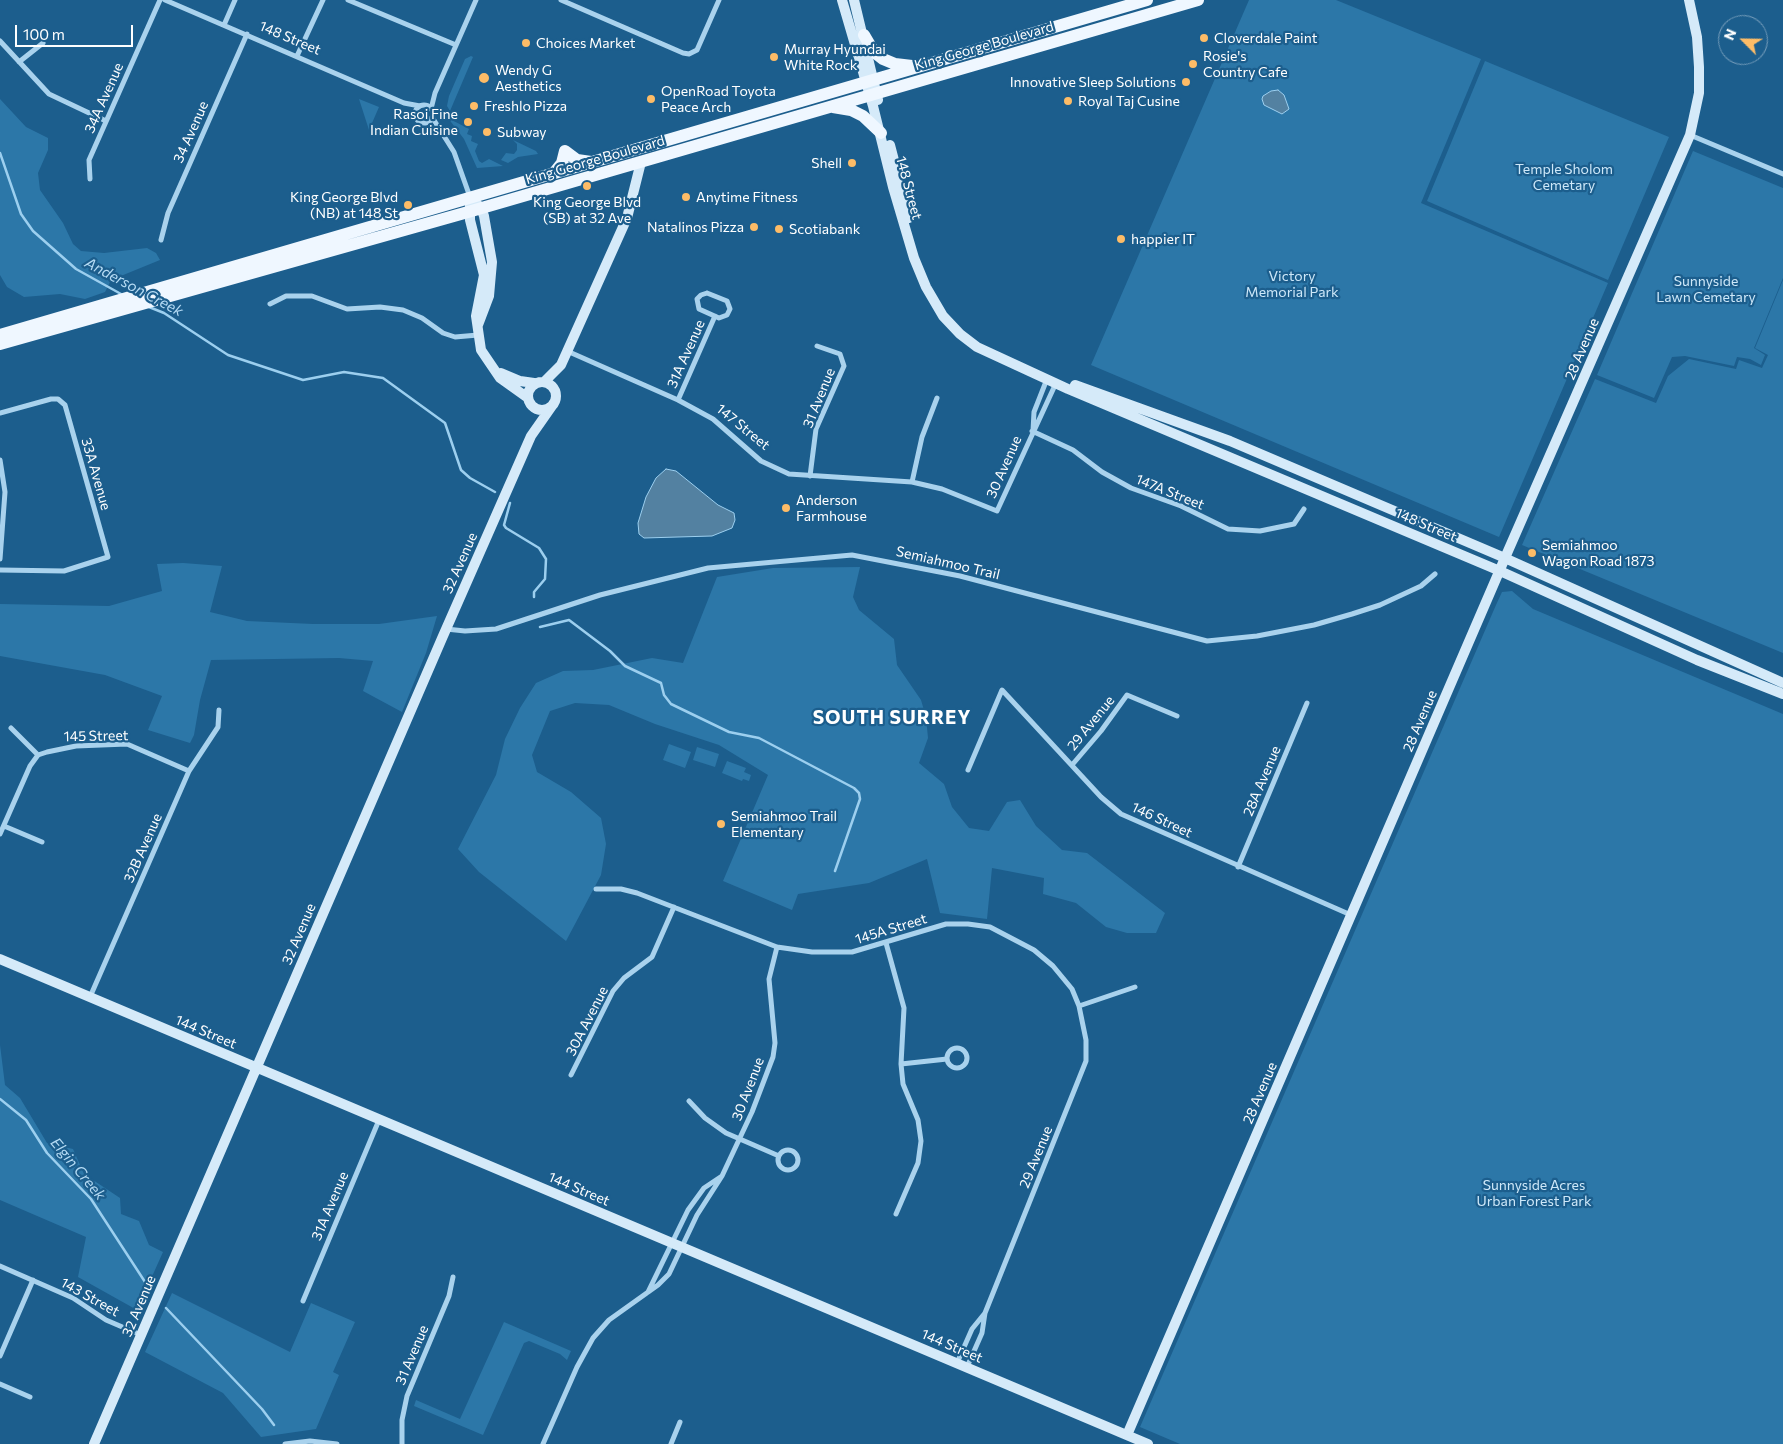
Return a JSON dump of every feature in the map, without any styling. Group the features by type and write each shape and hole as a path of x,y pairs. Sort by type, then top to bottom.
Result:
{"main road":[{"name":"King George Boulevard","path":"0,344 124,303 137,294 1147,0"},
{"name":"King George Boulevard","path":"0,335 124,303 152,300 468,212 1087,32 1172,2 1198,0"},
{"path":"864,35 874,52 883,59 895,64 917,66"},
{"path":"831,106 850,110 863,116 881,133"},
{"path":"640,162 646,154 675,145 701,130"},
{"path":"554,173 562,163 565,151 577,160 591,162"}],"street":[{"name":"34A Avenue","path":"90,179 89,160 160,0"},
{"name":"148 Street","path":"165,0 404,102 421,105"},
{"path":"224,25 235,0"},
{"path":"297,56 323,0"},
{"path":"348,0 456,45"},
{"path":"476,0 435,93 431,109 437,127 454,152 470,197 481,208 491,246 492,274 489,296 477,331"},
{"path":"561,0 689,54 697,50 719,0"},
{"path":"842,0 870,80"},
{"path":"854,0 864,35 873,94"},
{"name":"28 Avenue","path":"1125,1439 1505,558 1690,135 1699,93 1699,67 1697,37 1689,0"},
{"name":"34 Avenue","path":"161,240 168,213 247,34"},
{"path":"0,41 49,94 106,121"},
{"path":"19,62 43,43"},
{"path":"435,93 415,112 419,121 428,122 437,127"},
{"name":"148 Street","path":"873,94 895,195 914,258 926,287 943,316 971,343 992,356 1500,571 1697,660 1783,694"},
{"name":"148 Street","path":"873,94 926,287"},
{"name":"148 Street","path":"404,102 415,112"},
{"path":"421,105 431,109"},
{"path":"428,122 432,116"},
{"path":"1690,135 1783,174"},
{"path":"470,197 468,212 484,275 483,289 476,316 481,350 500,378 541,410 552,406 556,400 561,365 627,218 640,162"},
{"name":"31A Avenue","path":"710,294 728,304 730,309 727,315 722,318 715,316 699,308 697,302 701,295 710,294"},
{"path":"270,304 286,296 312,296 347,309 395,308 418,316 443,332 455,337 477,331"},
{"name":"31A Avenue","path":"678,400 715,316"},
{"name":"31 Avenue","path":"810,476 816,429 844,366 840,354 817,346"},
{"name":"147 Street","path":"567,351 678,400 713,419 761,461 789,474 912,482 942,489 997,511"},
{"path":"529,402 528,390 561,365"},
{"path":"494,370 520,382 550,384 556,391"},
{"name":"148 Street","path":"1052,381 1071,384 1230,441 1505,558 1783,683"},
{"name":"30 Avenue","path":"1032,431 1034,412 1052,381"},
{"name":"30 Avenue","path":"997,511 1032,431 1042,416 1052,381"},
{"path":"912,482 922,436 937,398"},
{"name":"33A Avenue","path":"0,413 51,399 58,399 65,405 108,558 64,571 0,570"},
{"name":"32 Avenue","path":"529,402 534,412 531,436"},
{"name":"32 Avenue","path":"94,1444 446,628 531,436 552,406"},
{"name":"147A Street","path":"1032,431 1073,450 1102,472 1131,488 1181,506 1228,528 1260,531 1294,524 1304,509"},
{"path":"0,460 5,492 0,559"},
{"name":"Semiahmoo Trail","path":"446,628 465,631 504,627 600,595 708,568 852,554 871,556 960,576 1207,641 1257,636 1314,625 1352,614 1380,605 1422,586 1435,574"},
{"name":"146 Street","path":"968,770 1002,690 1101,797 1121,814 1352,916"},
{"name":"29 Avenue","path":"1072,765 1101,731 1127,695 1177,716"},
{"name":"28A Avenue","path":"1238,867 1306,703"},
{"name":"32B Avenue","path":"90,998 189,771 218,727 219,710"},
{"path":"0,834 30,766 38,755 11,728"},
{"name":"145 Street","path":"38,755 66,747 127,744 189,771"},
{"path":"4,826 42,842"},
{"name":"145A Street","path":"596,889 630,891 674,906 777,947 812,952 852,952 946,924 990,927 1034,950 1053,966 1072,989 1079,1006"},
{"name":"30A Avenue","path":"571,1075 613,991 624,978 652,957 674,906"},
{"path":"886,943 904,1008 901,1064 905,1092 918,1120 921,1150 896,1214"},
{"name":"30 Avenue","path":"648,1292 722,1176 769,1071 774,1043 769,979 777,947"},
{"name":"144 Street","path":"0,959 962,1365 1125,1439 1148,1444"},
{"path":"1079,1006 1135,987"},
{"name":"29 Avenue","path":"962,1365 982,1333 985,1313 1082,1076 1086,1061 1086,1040 1079,1006"},
{"path":"954,1048 963,1050 966,1056 963,1065 957,1068 950,1066 947,1059 949,1051 954,1048"},
{"path":"901,1064 947,1059"},
{"path":"689,1101 715,1126 779,1156"},
{"name":"31A Avenue","path":"303,1301 379,1120"},
{"name":"30 Avenue","path":"543,1444 577,1367 593,1338 610,1320 669,1274 691,1205 704,1188 722,1176"},
{"path":"691,1205 700,1210"},
{"name":"143 Street","path":"0,1266 73,1298 106,1320 141,1335"},
{"name":"31 Avenue","path":"402,1444 403,1408 449,1296 453,1277"},
{"path":"0,1356 33,1280"},
{"name":"29 Avenue","path":"962,1365 972,1329 985,1313"},
{"path":"0,1384 30,1397"},
{"path":"671,1444 680,1422"},
{"path":"285,1444 310,1441 337,1444"}],"green space":[{"name":"Victory Memorial Park","path":"1249,0 1336,0 1481,59 1421,203 1608,283 1499,537 1091,365"},
{"path":"473,57 450,111 447,106 449,96 465,59"},
{"name":"Temple Sholom Cemetary","path":"1485,61 1669,137 1608,280 1427,201"},
{"path":"0,99 26,127 48,138 48,150 38,173 40,190 63,223 73,244 81,251 104,253 147,248 156,253 160,260 111,280 105,292 85,299 60,294 24,297 7,287 0,275"},
{"path":"359,99 379,107 369,130"},
{"path":"448,118 469,129 467,134 472,136 471,141 478,144 475,151 479,161 482,163 489,159 503,166 477,168 464,139"},
{"path":"513,140 536,151 538,154 518,157 508,163 501,160 506,153 514,154 517,150 517,144"},
{"name":"Sunnyside Lawn Cemetary","path":"1693,151 1783,188 1783,278 1754,348 1765,355 1761,365 1750,359 1737,357 1734,366 1685,356 1672,357 1654,398 1597,375"},
{"path":"1783,280 1783,653 1522,545 1595,379 1656,403 1668,376 1689,359 1736,369 1739,360 1762,368 1768,355 1755,348"},
{"path":"183,563 222,566 210,612 247,621 379,624 437,616 426,653 402,712 363,691 373,661 339,658 211,660 200,700 194,735 190,743 148,730 162,696 105,675 0,656 0,604 109,606 162,591 157,564"},
{"path":"860,567 853,597 859,610 894,639 897,665 921,700 926,717 928,738 919,763 944,784 952,807 969,828 989,831 1007,802 1020,800 1036,826 1062,850 1087,853 1165,913 1156,933 1127,933 1106,927 1076,903 1043,894 1044,878 992,868 987,919 940,913 927,859 869,883 798,894 792,910 723,881 768,775 719,745 655,724 609,705 575,703 550,711 532,755 537,772 571,792 601,818 606,844 601,875 566,941 479,872 458,849 496,775 505,739 520,708 536,683 563,671 593,670 652,658 683,663 717,577 773,568"},
{"name":"Sunnyside Acres Urban Forest Park","path":"1512,591 1533,609 1783,714 1783,1444 1180,1444 1140,1427 1496,605 1502,592"},
{"path":"669,744 691,752 685,768 663,760"},
{"path":"697,747 719,754 715,767 693,760"},
{"path":"727,761 746,768 744,772 751,775 749,781 743,779 742,781 722,773"},
{"path":"0,1045 5,1085 20,1098 47,1143 73,1149 84,1174 120,1198 121,1214 139,1221 149,1245 163,1252 137,1310 78,1277 86,1237 0,1200"},
{"path":"172,1293 290,1352 311,1303 355,1322 333,1372 339,1375 316,1429 261,1437 223,1393 145,1352"},
{"path":"504,1322 571,1351 567,1360 560,1354 529,1341 524,1343 483,1435 414,1406 416,1400 460,1419"}],"shaded area":[{"path":"1278,90 1284,95 1289,109 1282,114 1264,105 1262,99 1263,96 1271,91"},
{"path":"666,469 676,471 718,505 734,513 735,520 732,528 712,536 644,538 639,534 638,523 646,497 656,478"}],"waterway":[{"name":"Anderson Creek","path":"0,153 21,214 33,231 76,269 121,294"},
{"name":"Anderson Creek","path":"149,307 164,313 228,355 303,380 344,372 383,378 445,423 461,470 470,478 495,492"},
{"name":"Anderson Creek","path":"510,503 504,525 539,548 546,559 545,579 534,592 534,597"},
{"name":"Anderson Creek","path":"540,627 569,620 610,651 625,666 661,683 664,695 671,704 729,732 759,738 854,788 859,793 860,799 835,871"},
{"name":"Elgin Creek","path":"0,1099 26,1120 47,1153 91,1199 147,1285"},
{"name":"Elgin Creek","path":"166,1308 262,1409 274,1425"}],"place":[{"name":"Cloverdale Paint","path":"1204,38"},
{"name":"Choices Market","path":"526,43"},
{"name":"Murray Hyundai White Rock","path":"774,57"},
{"name":"Rosie's Country Cafe","path":"1193,64"},
{"name":"Wendy G Aesthetics","path":"484,78"},
{"name":"Innovative Sleep Solutions","path":"1186,82"},
{"name":"OpenRoad Toyota Peace Arch","path":"651,99"},
{"name":"Royal Taj Cusine","path":"1068,101"},
{"name":"Freshlo Pizza","path":"474,106"},
{"name":"Rasoi Fine Indian Cuisine","path":"468,122"},
{"name":"Subway","path":"487,132"},
{"name":"Shell","path":"852,163"},
{"name":"King George Blvd (SB) at 32 Ave","path":"587,186"},
{"name":"Anytime Fitness","path":"686,197"},
{"name":"King George Blvd (NB) at 148 St","path":"408,205"},
{"name":"Natalinos Pizza","path":"754,227"},
{"name":"Scotiabank","path":"779,229"},
{"name":"happier IT","path":"1121,239"},
{"name":"Anderson Farmhouse","path":"786,508"},
{"name":"Semiahmoo Wagon Road 1873","path":"1532,553"},
{"name":"Semiahmoo Trail Elementary","path":"721,824"}],"district":[{"name":"SOUTH SURREY","path":"892,718"}]}
